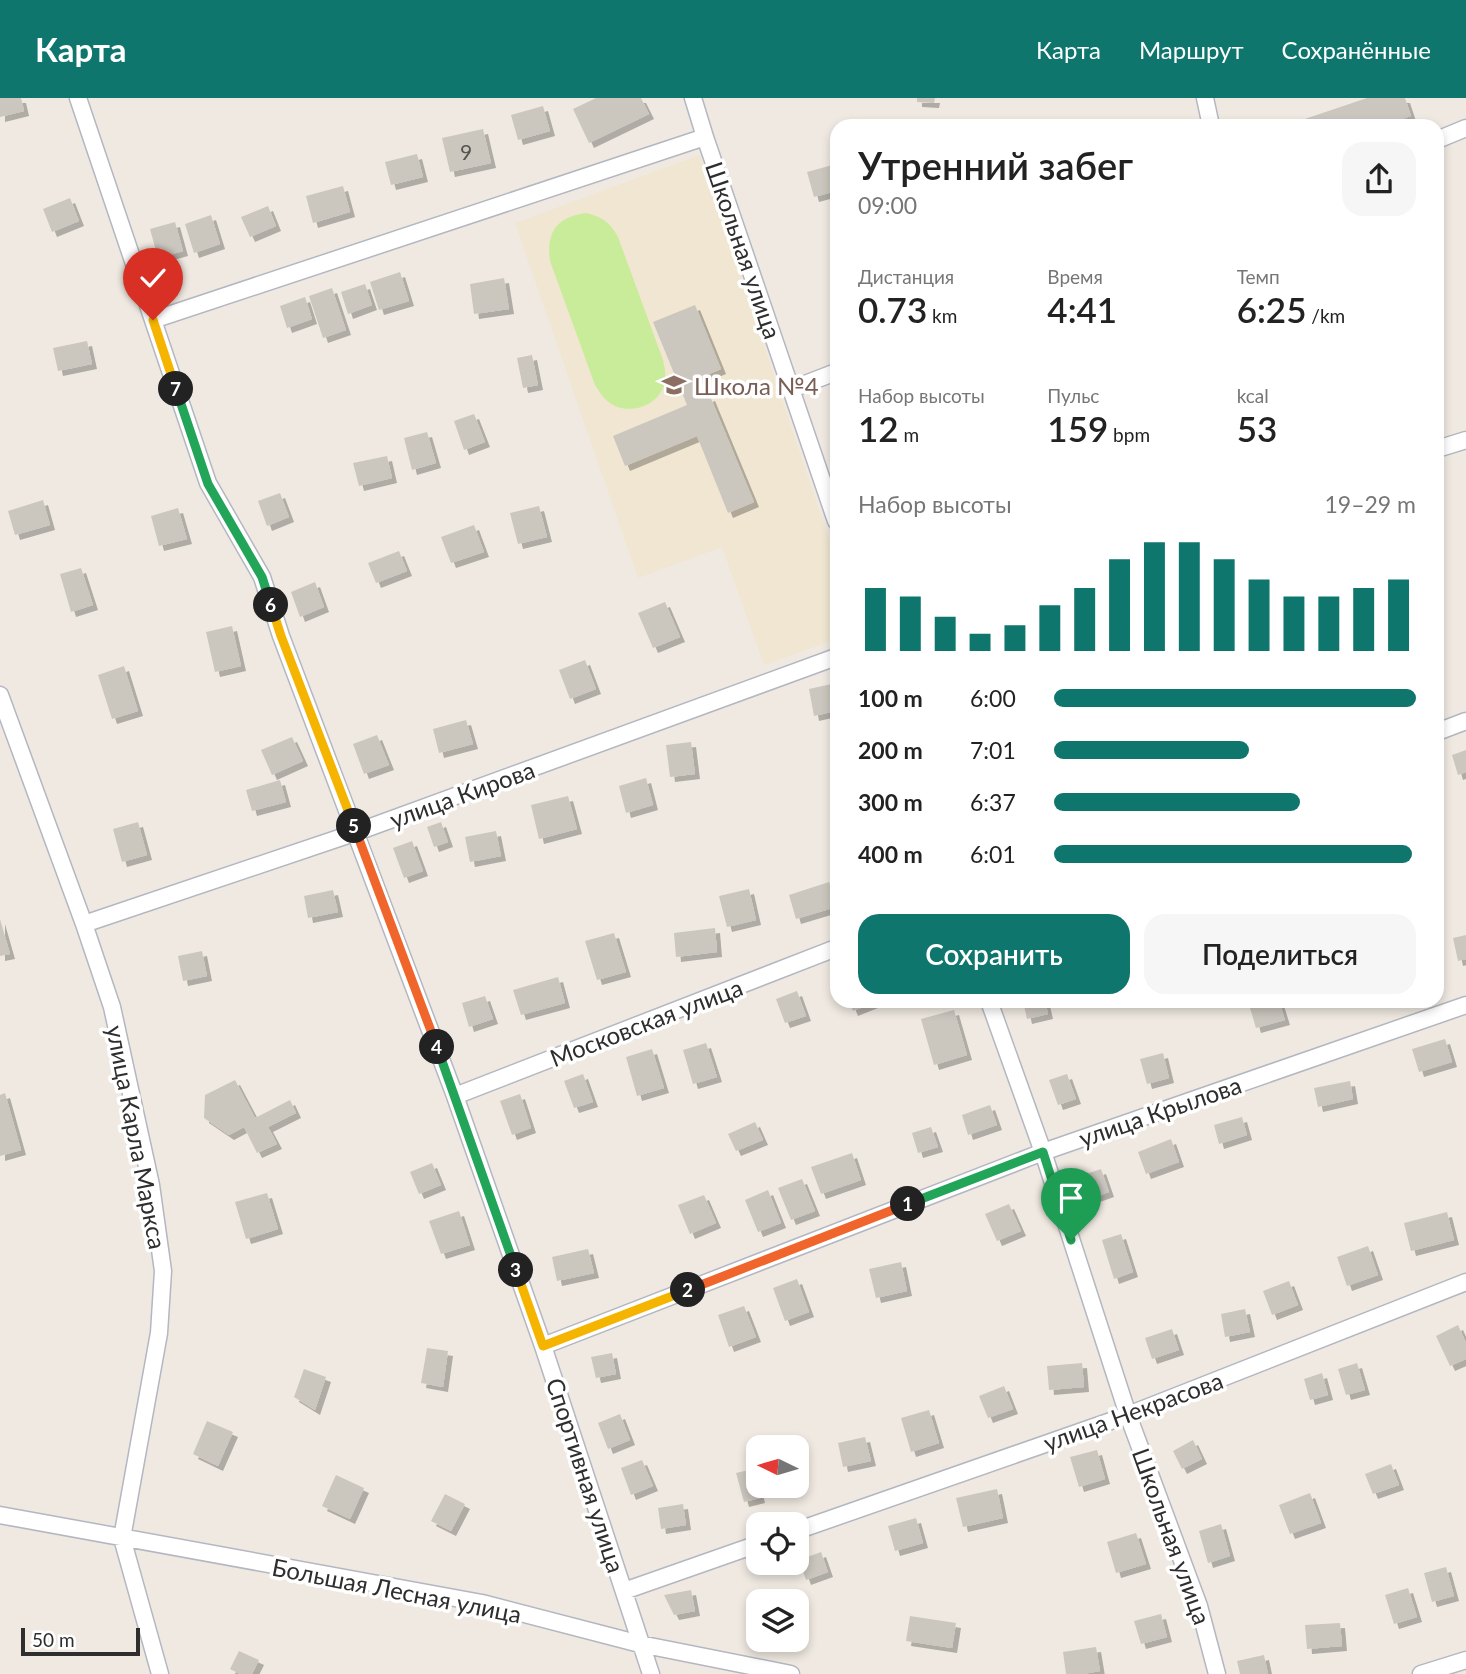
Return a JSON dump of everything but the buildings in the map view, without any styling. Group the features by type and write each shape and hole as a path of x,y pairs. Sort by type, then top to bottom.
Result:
{"street":[{"name":"Спортивная улица","path":"78,98 208,484 262,577 281,636 455,1096 543,1346 651,1674"},
{"name":"Школьная улица","path":"694,98 830,503"},
{"path":"1205,98 1210,119"},
{"path":"1444,137 1466,128"},
{"path":"153,320 705,137"},
{"path":"792,389 830,374"},
{"path":"1444,447 1466,440"},
{"name":"улица Кирова","path":"84,924 357,832 830,659"},
{"name":"улица Карла Маркса","path":"0,695 112,1007 151,1185 163,1271 159,1333 122,1538 160,1674"},
{"path":"1444,729 1466,721"},
{"name":"Московская улица","path":"455,1096 830,950"},
{"name":"улица Крылова","path":"543,1346 1043,1152 1466,1005"},
{"name":"Школьная улица","path":"992,1008 1043,1152 1128,1415 1199,1605 1217,1674"},
{"name":"улица Некрасова","path":"809,1526 1128,1415 1466,1282"},
{"name":"Большая Лесная улица","path":"0,1516 482,1603 640,1644 791,1674"},
{"path":"624,1591 746,1548"},
{"path":"1421,1674 1466,1660"}],"shaded area":[{"name":"Школа №4","path":"700,155 830,542 830,641 764,665 722,547 638,578 515,223"}],"green space":[{"path":"586,213 605,221 618,237 663,360 663,388 645,406 620,408 604,397 595,385 550,261 550,242 556,228 568,218"}],"place":[{"name":"Школа №4","path":"674,385"}],"route":[{"path":"153,320 208,484 262,577 281,636 455,1096 543,1346 1043,1152 1071,1240"}]}
